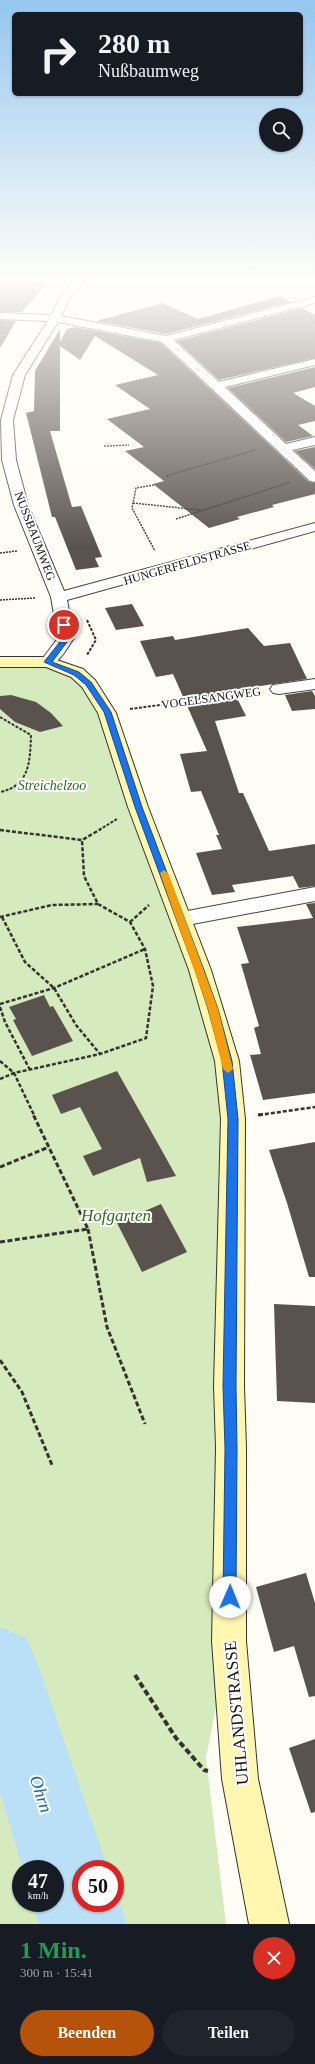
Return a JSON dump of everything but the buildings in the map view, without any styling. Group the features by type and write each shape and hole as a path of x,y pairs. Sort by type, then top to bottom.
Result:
{"main road":[{"path":"0,662 48,662"},
{"name":"UHLANDSTRASSE","path":"48,662 77,673 89,684 107,712 138,807 182,919 213,1009 227,1061 233,1119 229,1641 240,1779 269,1924"}],"street":[{"name":"NUSSBAUMWEG","path":"23,369 19,375 7,420 9,460 21,504 59,597 66,638 48,662"},
{"path":"198,369 315,478"},
{"path":"216,386 287,369"},
{"path":"283,448 315,441"},
{"name":"HUNGERFELDSTRASSE","path":"59,597 170,568 315,527"},
{"name":"VOGELSANGWEG","path":"279,689 315,684"},
{"path":"182,919 315,894"}],"path":[{"path":"104,446 129,445"},
{"path":"166,476 267,447 283,448"},
{"path":"176,518 295,481"},
{"path":"154,485 136,488 132,508 154,550 170,568"},
{"path":"133,503 203,510"},
{"path":"0,600 36,598"},
{"name":"VOGELSANGWEG","path":"107,712 279,689"},
{"path":"0,717 32,735 30,761 19,785 10,792 0,792"},
{"path":"0,830 82,840 138,807"},
{"path":"82,840 84,876 98,904"},
{"path":"0,1079 14,1073 100,1054 146,1038 152,986 145,949 130,922 98,904 52,905 1,917 25,962 54,988 76,1025 100,1054"},
{"path":"0,1004 54,988 145,949"},
{"path":"0,1007 8,1028 30,1070"},
{"path":"0,1061 14,1073 88,1229 108,1328 145,1424"},
{"path":"233,1119 315,1107"},
{"path":"0,1167 49,1147"},
{"path":"0,1242 88,1229"},
{"path":"0,1360 22,1392 52,1465"},
{"path":"134,1675 176,1738 204,1770 240,1779"}],"green space":[{"name":"Hofgarten","path":"0,662 48,662 89,684 227,1061 229,1641 206,1758 226,1924 0,1924"}],"waterway":[{"name":"Ohrn","path":"0,1665 83,1924"}],"slow traffic":[{"path":"164,873 182,919 213,1009 228,1069"}],"route":[{"path":"64,625 66,638 48,662 77,673 89,684 107,712 138,807 182,919 200,970 213,1009 227,1061 233,1119 230,1386 230,1597"}],"park label":[{"name":"Streichelzoo","path":"52,785"}]}
